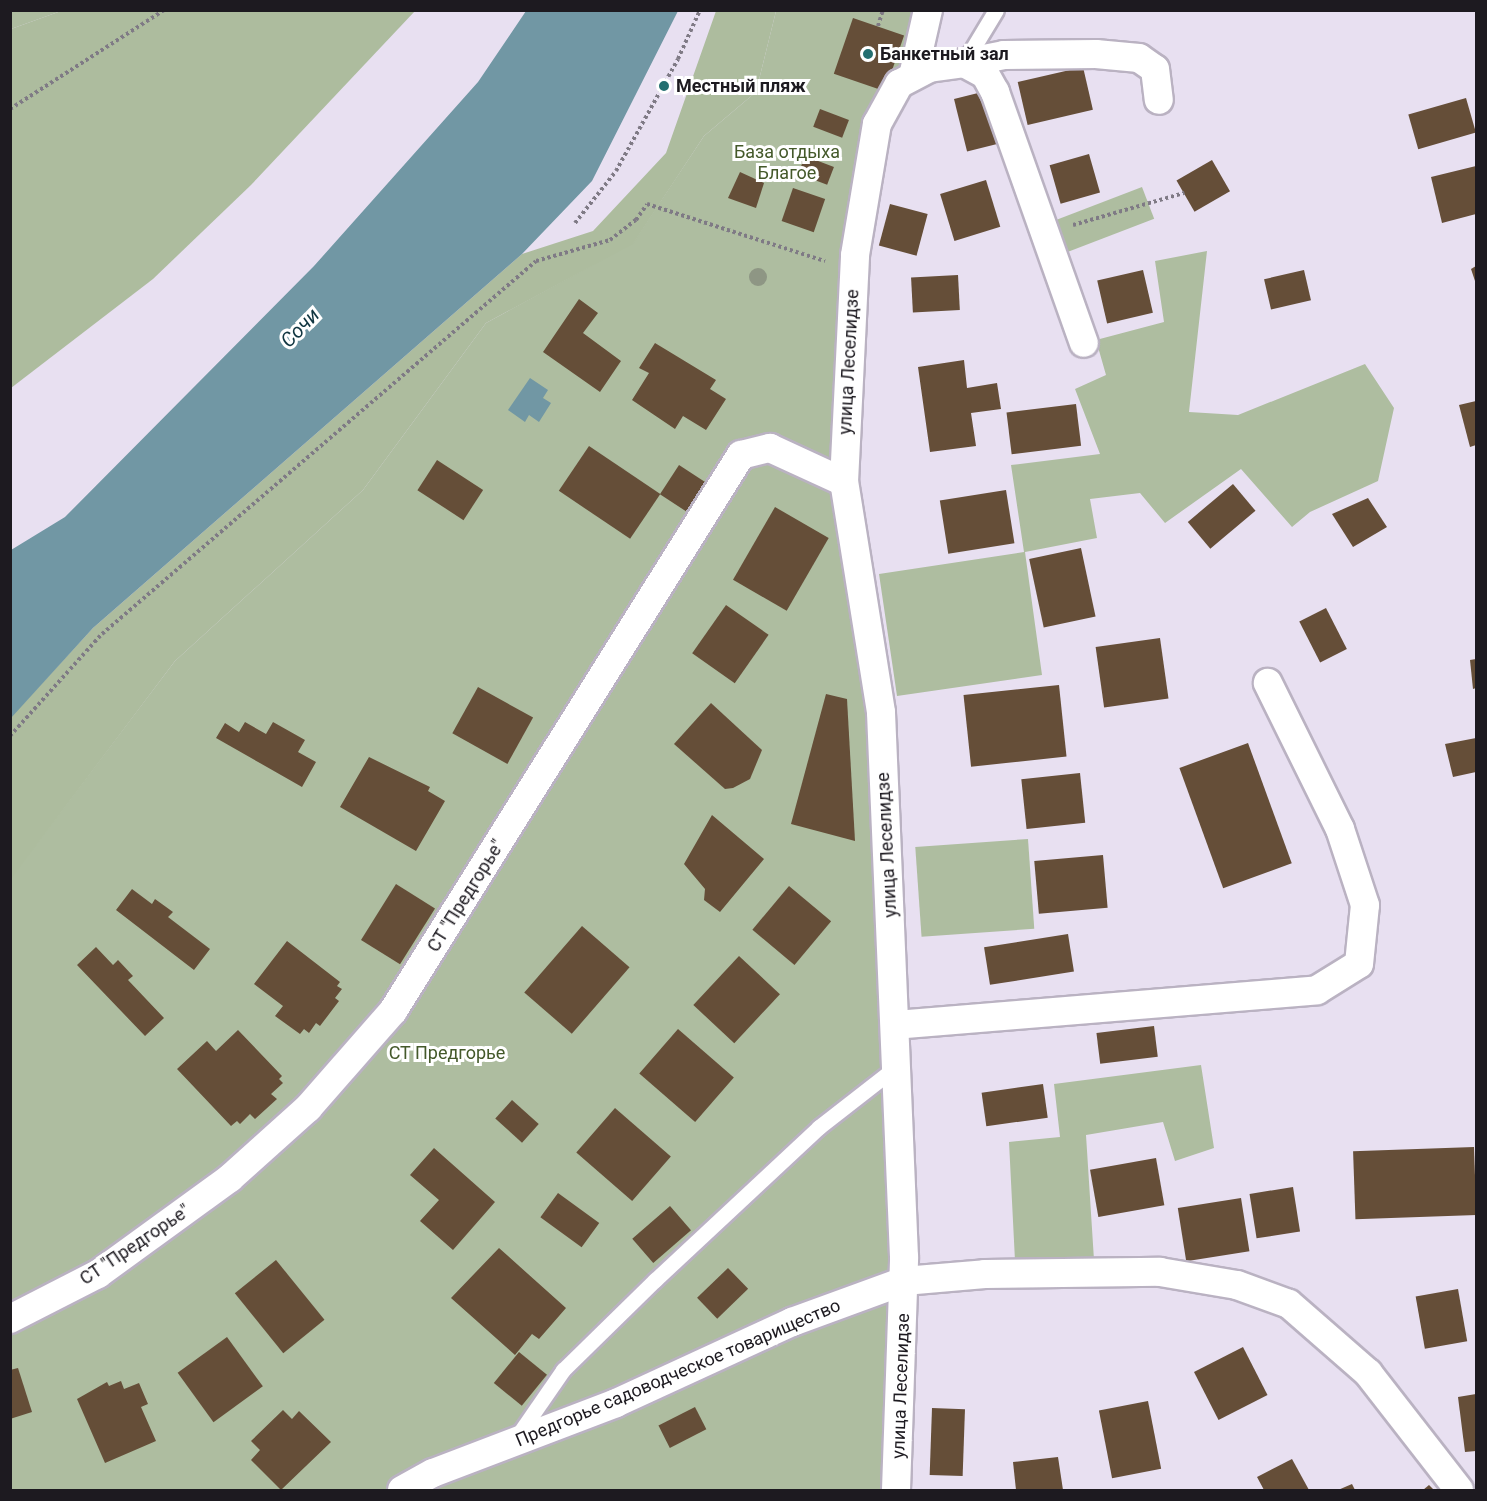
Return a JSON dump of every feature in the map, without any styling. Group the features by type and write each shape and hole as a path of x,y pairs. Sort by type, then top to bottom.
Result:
{"street":[{"path":"913,76 928,10"},
{"name":"улица Леселидзе","path":"896,1491 904,1281 881,712 844,482 854,270 877,124 899,84 913,76 928,68 1004,55 1096,54 1139,58 1155,69 1159,100"},
{"path":"964,63 985,74 995,92 1084,343"},
{"name":"СТ \"Предгорье\"","path":"10,1319 98,1274 230,1178 308,1108 393,1011 741,455 770,448 844,482"},
{"path":"895,1025 1317,990 1359,964 1365,905 1358,883 1340,828 1268,683"},
{"name":"улица Леселидзе","path":"855,1299 904,1281 985,1274 1160,1272 1237,1286 1289,1304 1368,1373 1459,1491"},
{"name":"Предгорье садоводческое товарищество","path":"402,1491 433,1473 616,1403 792,1322 855,1299"}],"lane":[{"path":"964,63 996,10"},
{"path":"512,1443 563,1370 655,1280 819,1127 896,1067"}],"path":[{"path":"10,109 164,10"},
{"path":"575,223 616,171 678,60 700,10"},
{"path":"878,26 883,10"},
{"path":"1066,227 1184,193"},
{"path":"10,736 102,634 536,261 610,240 636,220 647,204 854,270"}],"green space":[{"path":"11,11 61,11 11,29"},
{"path":"61,11 415,11 251,185 153,279 11,388 11,29"},
{"path":"716,11 776,11 756,92 704,136 633,244 486,323 363,490 175,661 11,879 10,718 93,628 522,254 593,231 666,153"},
{"name":"СТ Предгорье","path":"776,11 922,11 841,261 869,708 886,1090 891,1299 888,1490 11,1490 10,879 175,661 363,490 486,323 633,243 704,136 756,92"},
{"path":"1142,187 1154,219 1064,254 1051,222"},
{"path":"1207,251 1189,412 1238,415 1365,364 1394,408 1378,481 1310,512 1292,527 1241,469 1165,523 1140,493 1090,499 1097,538 1025,552 1042,675 897,696 879,574 1024,552 1011,465 1100,454 1075,389 1106,375 1096,340 1164,322 1155,261"},
{"path":"1028,839 1034,929 922,937 915,847"},
{"path":"1201,1065 1214,1148 1175,1161 1163,1122 1086,1135 1094,1260 1015,1261 1009,1142 1060,1137 1054,1084"}],"water":[{"name":"Сочи","path":"526,11 678,11 592,181 522,254 93,628 11,718 11,550 65,517 314,266 478,82"},
{"path":"530,378 548,390 543,398 551,403 539,422 529,415 525,422 508,410"}],"building":[{"name":"Банкетный зал","path":"853,18 904,36 885,91 834,74"},
{"path":"1083,67 1093,110 1028,125 1018,82"},
{"path":"986,91 999,143 967,151 954,99"},
{"path":"1466,98 1476,133 1418,149 1408,115"},
{"path":"820,109 849,120 842,138 813,127"},
{"path":"1089,154 1100,192 1061,204 1050,165"},
{"path":"805,156 834,167 827,185 798,174"},
{"path":"1212,160 1230,191 1194,212 1176,180"},
{"path":"1476,166 1476,214 1442,223 1431,177"},
{"path":"740,172 764,183 756,208 728,198"},
{"path":"986,180 1000,227 954,241 940,194"},
{"path":"793,188 825,199 814,232 782,221"},
{"path":"890,204 928,214 917,256 879,246"},
{"path":"1476,266 1476,284 1471,269"},
{"path":"1143,270 1153,313 1107,323 1097,281"},
{"path":"1304,270 1311,300 1271,309 1264,279"},
{"path":"958,275 960,310 913,312 911,277"},
{"path":"579,299 598,313 583,333 621,361 600,392 543,352"},
{"path":"655,343 716,380 710,389 726,399 706,430 683,416 675,429 632,400 649,373 639,368"},
{"path":"964,360 967,388 997,383 1001,409 971,413 976,446 930,452 918,367"},
{"path":"1476,401 1476,445 1470,447 1459,405"},
{"path":"1076,404 1081,446 1012,454 1007,413"},
{"path":"589,446 660,494 630,539 559,491"},
{"path":"437,460 483,490 464,520 417,490"},
{"path":"679,465 710,485 691,515 660,494"},
{"path":"1233,484 1255,511 1210,549 1188,522"},
{"path":"1006,490 1014,543 948,554 940,500"},
{"path":"1368,498 1387,527 1353,547 1332,514"},
{"path":"775,507 829,538 787,611 733,580"},
{"path":"1081,548 1096,616 1044,627 1029,559"},
{"path":"726,605 769,635 735,683 692,653"},
{"path":"1326,608 1347,649 1320,663 1299,622"},
{"path":"1160,638 1168,698 1104,707 1096,647"},
{"path":"1476,659 1476,688 1473,689 1470,660"},
{"path":"1059,685 1067,757 971,767 964,695"},
{"path":"478,687 533,718 507,764 452,733"},
{"path":"826,694 847,699 855,841 791,824"},
{"path":"711,703 762,750 750,779 733,788 725,789 674,744"},
{"path":"245,722 266,734 273,722 305,740 298,752 316,762 302,787 216,738 225,723 239,732"},
{"path":"1476,738 1476,772 1453,777 1445,744"},
{"path":"1248,743 1292,863 1223,888 1179,768"},
{"path":"369,757 430,787 428,791 445,801 416,851 340,807"},
{"path":"1080,773 1085,823 1027,829 1021,779"},
{"path":"712,815 764,859 720,912 704,900 705,889 684,864"},
{"path":"1103,855 1108,908 1039,914 1034,861"},
{"path":"396,884 435,908 400,964 361,940"},
{"path":"789,886 831,921 794,965 752,930"},
{"path":"132,889 152,904 155,899 173,912 168,917 210,949 194,970 116,910"},
{"path":"582,926 630,967 572,1034 524,992"},
{"path":"1068,934 1074,972 990,985 984,947"},
{"path":"287,941 340,982 337,986 342,989 335,998 339,1001 320,1026 316,1023 309,1033 304,1029 300,1034 275,1016 283,1006 254,984"},
{"path":"96,947 113,965 118,960 133,976 128,980 164,1018 145,1036 77,965"},
{"path":"739,956 780,994 734,1043 693,1005"},
{"path":"1154,1026 1158,1057 1100,1064 1096,1033"},
{"path":"678,1029 734,1078 695,1122 639,1074"},
{"path":"238,1030 282,1076 279,1079 283,1083 271,1094 277,1099 255,1119 250,1114 240,1124 237,1121 231,1126 177,1069 207,1041 216,1051"},
{"path":"1043,1084 1048,1118 986,1126 982,1093"},
{"path":"512,1100 539,1124 522,1143 495,1119"},
{"path":"615,1108 671,1157 632,1201 576,1153"},
{"path":"1474,1147 1476,1215 1355,1219 1353,1151"},
{"path":"434,1148 495,1202 453,1250 420,1221 439,1200 410,1175"},
{"path":"1156,1158 1164,1205 1098,1217 1090,1170"},
{"path":"1293,1187 1300,1231 1257,1238 1250,1194"},
{"path":"558,1193 599,1223 582,1247 540,1217"},
{"path":"1241,1198 1249,1251 1186,1261 1178,1208"},
{"path":"670,1206 691,1230 653,1263 632,1239"},
{"path":"499,1248 566,1308 539,1339 532,1334 515,1355 451,1298"},
{"path":"276,1260 324,1320 283,1353 235,1293"},
{"path":"728,1268 748,1289 717,1319 697,1298"},
{"path":"1458,1289 1467,1341 1425,1349 1416,1296"},
{"path":"227,1337 263,1386 214,1422 178,1373"},
{"path":"1243,1347 1268,1395 1219,1420 1194,1372"},
{"path":"519,1352 547,1375 522,1406 494,1383"},
{"path":"18,1368 32,1412 10,1419 10,1370"},
{"path":"121,1381 124,1389 139,1383 148,1404 141,1407 156,1441 105,1463 77,1399 107,1382 109,1386"},
{"path":"1476,1394 1476,1451 1465,1452 1458,1397"},
{"path":"1148,1401 1161,1469 1112,1478 1099,1411"},
{"path":"695,1407 706,1429 670,1448 658,1426"},
{"path":"932,1408 965,1409 963,1476 930,1475"},
{"path":"283,1410 292,1419 299,1411 331,1442 281,1490 251,1460 260,1450 251,1441"},
{"path":"1058,1457 1063,1490 1016,1490 1013,1462"},
{"path":"1292,1459 1309,1490 1264,1490 1257,1477"},
{"path":"1352,1484 1355,1490 1338,1490"},
{"path":"1429,1485 1434,1490 1423,1490"}],"place":[{"name":"Банкетный зал","path":"868,54"},
{"name":"Местный пляж","path":"664,86"}],"park label":[{"name":"База отдыха Благое","path":"787,163"}]}
